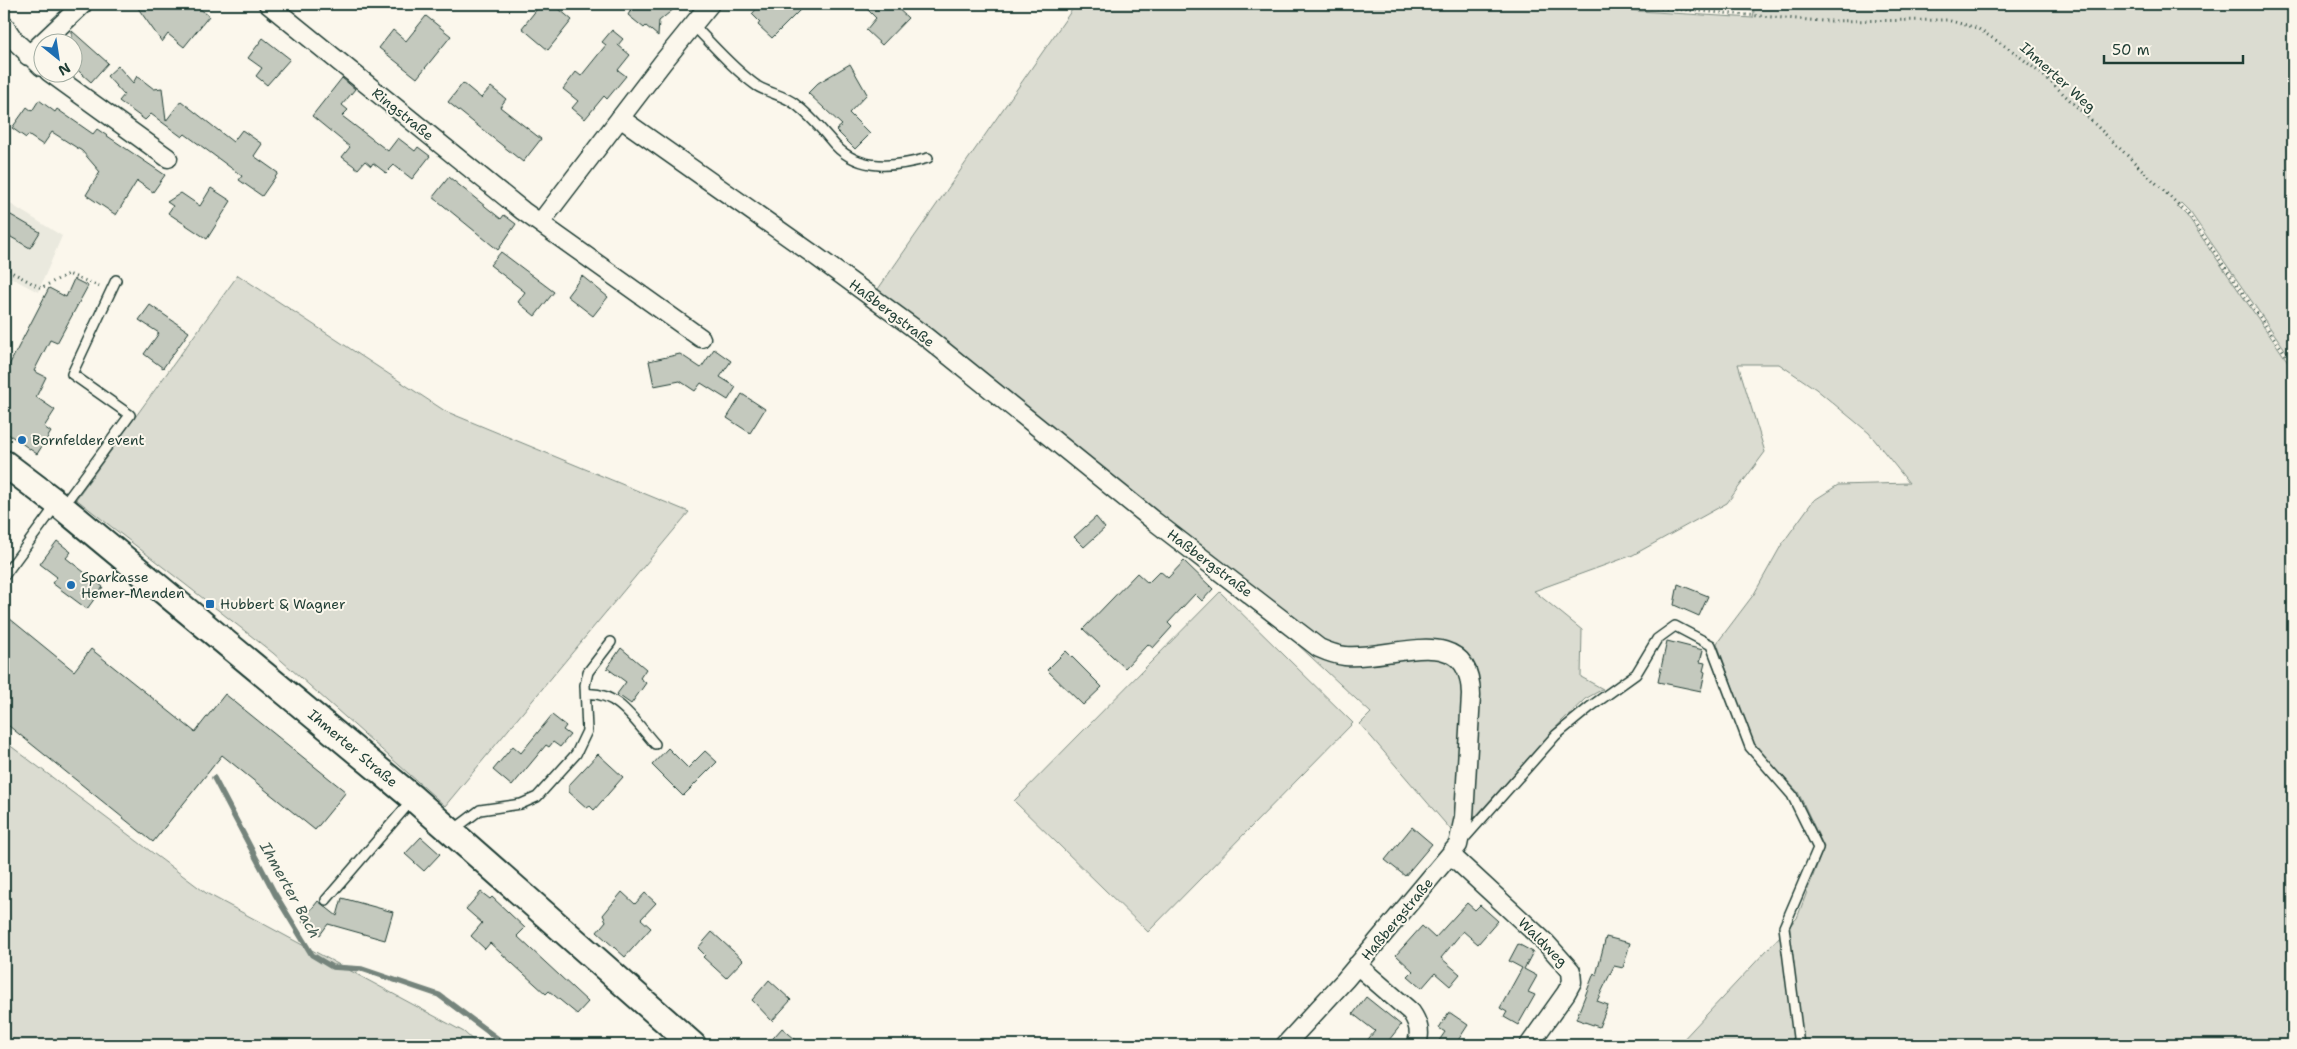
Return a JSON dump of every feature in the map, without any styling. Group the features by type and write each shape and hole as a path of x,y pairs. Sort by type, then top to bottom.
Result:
{"main road":[{"name":"Ihmerter Straße","path":"4,463 60,506 413,798 693,1045"}],"street":[{"path":"28,56 83,4"},
{"name":"Ringstraße","path":"268,4 523,211 701,338"},
{"path":"540,223 710,4"},
{"path":"4,25 14,40 32,59"},
{"path":"63,82 168,158"},
{"name":"Haßbergstraße","path":"620,118 817,257 926,337 1154,521 1319,648 1346,656 1431,648 1441,649 1458,657 1468,670 1471,686 1464,817 1455,850 1357,965 1285,1045"},
{"name":"Waldweg","path":"1455,850 1571,971 1572,982 1530,1045"},
{"path":"1357,965 1415,1018 1419,1032 1416,1045"}],"lane":[{"path":"693,25 758,86 793,102 817,123 836,146 856,160 879,166 900,166 928,158"},
{"path":"4,576 130,415 72,374 116,280"},
{"path":"1455,850 1556,735 1590,707 1636,674 1657,639 1675,626 1711,645 1750,747 1792,796 1818,848 1784,927 1799,1045"},
{"path":"452,832 480,810 521,804 537,797 576,754 587,731 586,694 588,672 611,642"},
{"path":"586,694 600,693 612,698 655,744"},
{"path":"326,900 413,798"}],"path":[{"name":"Ihmerter Weg","path":"1611,4 1822,21 1947,20 1977,28 2014,52 2049,80 2188,214 2293,365"},
{"path":"4,268 41,288 68,274 111,291"}],"shaded area":[{"path":"1076,4 1574,4 1638,11 1753,18 1754,11 1643,4 2293,4 2293,361 2190,212 2181,203 2177,206 2187,216 2293,369 2293,1045 1678,1045 1797,918 1824,847 1798,792 1753,745 1717,643 1754,594 1782,544 1813,501 1838,485 1909,483 1869,433 1816,389 1779,364 1738,364 1765,452 1727,503 1633,555 1534,591 1582,630 1581,677 1603,689 1585,699 1562,721 1457,837 1360,724 1371,713 1280,628 1158,519 927,327 876,292"},
{"path":"4,200 62,236 38,292 4,274"},
{"path":"238,275 445,411 689,512 445,806 273,653 76,499"},
{"path":"1220,592 1353,723 1148,932 1014,801"},
{"path":"4,741 206,893 464,1032 478,1045 4,1045"}],"building":[{"path":"135,4 194,4 209,16 184,47 168,34 162,42"},
{"path":"541,4 553,4 572,20 548,50 522,28"},
{"path":"634,4 680,4 659,21 658,36 628,15"},
{"path":"761,4 806,4 772,38 758,25 760,22 752,14"},
{"path":"862,4 893,4 908,18 882,45 866,30 876,18"},
{"path":"426,16 451,36 417,78 379,48 393,30 406,41"},
{"path":"612,30 623,39 618,45 630,55 618,70 626,76 607,99 604,96 585,119 572,108 578,101 563,89 576,72 581,76 606,45 602,42"},
{"path":"263,38 290,59 267,85 256,76 262,68 248,58"},
{"path":"82,40 108,63 91,82 82,74"},
{"path":"850,64 867,94 849,113 870,134 855,149 836,130 842,125 808,93 818,83"},
{"path":"118,66 133,83 137,76 154,89 162,88 166,121 181,101 233,142 242,130 262,144 254,156 278,173 262,196 239,180 242,176 185,134 182,137 151,114 145,120 119,101 124,95 107,76"},
{"path":"342,78 355,89 342,105 348,110 342,116 388,151 398,138 415,151 418,147 430,156 412,179 394,165 386,173 373,163 371,166 365,161 358,169 342,157 350,147 312,116"},
{"path":"463,83 481,98 491,87 506,99 500,107 541,139 523,162 448,102"},
{"path":"39,100 55,112 57,109 93,134 97,129 165,175 153,192 137,181 116,215 86,195 100,172 82,151 52,132 43,145 28,135 26,138 12,128 27,107 32,111"},
{"path":"449,177 501,219 504,215 516,224 498,250 433,197"},
{"path":"211,188 231,201 207,239 168,213 173,206 167,202 181,193 200,206"},
{"path":"4,211 40,232 30,248 4,233"},
{"path":"501,252 554,292 535,316 518,302 525,292 490,265"},
{"path":"582,276 608,297 593,316 567,296"},
{"path":"74,279 88,286 57,343 50,340 34,371 46,377 36,397 55,410 44,427 51,432 37,454 4,431 4,375 49,288 66,297"},
{"path":"150,305 189,332 163,368 144,354 159,333 139,320"},
{"path":"714,349 731,361 720,377 736,387 728,400 701,383 695,391 680,381 654,386 649,361 680,354 701,368"},
{"path":"742,394 765,409 750,433 727,418"},
{"path":"1096,517 1105,528 1084,547 1074,537"},
{"path":"57,541 71,552 66,558 103,587 87,609 52,583 57,577 40,564"},
{"path":"1184,561 1213,589 1202,601 1195,594 1168,623 1172,627 1153,648 1148,644 1125,668 1083,629 1137,573 1148,583 1160,571 1168,578"},
{"path":"1678,584 1708,596 1699,616 1674,605"},
{"path":"4,614 74,671 91,649 195,732 225,694 346,792 315,830 222,755 153,842 4,722"},
{"path":"1667,641 1703,650 1700,662 1705,663 1703,671 1705,672 1701,691 1658,682"},
{"path":"621,648 646,669 640,678 646,683 631,704 617,694 626,682 607,668"},
{"path":"1066,651 1102,687 1083,705 1047,670"},
{"path":"552,715 566,726 563,730 570,735 560,747 553,742 549,747 546,745 512,786 493,770 513,746 521,753"},
{"path":"668,748 688,768 705,751 717,762 683,796 652,765"},
{"path":"598,754 623,777 594,810 590,806 587,808 569,792 569,785"},
{"path":"1412,827 1432,844 1405,876 1385,860"},
{"path":"421,837 440,854 424,871 405,854"},
{"path":"481,892 490,899 492,897 525,928 517,936 588,1002 577,1014 549,991 546,994 490,943 485,949 471,936 482,923 466,909"},
{"path":"622,892 635,904 645,893 656,903 641,919 651,928 625,957 597,932 606,921 603,915"},
{"path":"342,898 393,912 385,940 328,924 320,935 302,921 318,901 337,916"},
{"path":"1467,903 1475,910 1480,905 1498,921 1478,944 1463,931 1441,958 1460,974 1450,986 1435,973 1422,988 1408,976 1413,971 1396,955 1422,926 1435,938"},
{"path":"712,932 743,960 726,978 703,957 705,955 698,948"},
{"path":"1606,937 1630,943 1623,968 1614,966 1597,1001 1608,1005 1599,1027 1576,1019 1594,973 1596,975"},
{"path":"1518,944 1533,952 1524,969 1537,976 1528,992 1535,995 1518,1025 1504,1017 1507,1012 1500,1008 1522,968 1509,961"},
{"path":"769,980 791,1000 772,1021 752,1000"},
{"path":"1366,997 1401,1025 1385,1045 1363,1045 1375,1031 1353,1014"},
{"path":"1449,1012 1468,1025 1455,1045 1436,1045 1445,1032 1439,1028"},
{"path":"782,1028 802,1045 767,1045"}],"waterway":[{"name":"Ihmerter Bach","path":"214,778 275,894 312,955 332,967 362,969 439,995 506,1045"}],"place":[{"name":"Bornfelder event","path":"22,440"},
{"name":"Sparkasse Hemer-Menden","path":"71,585"},
{"name":"Hubbert & Wagner","path":"210,604"}]}
